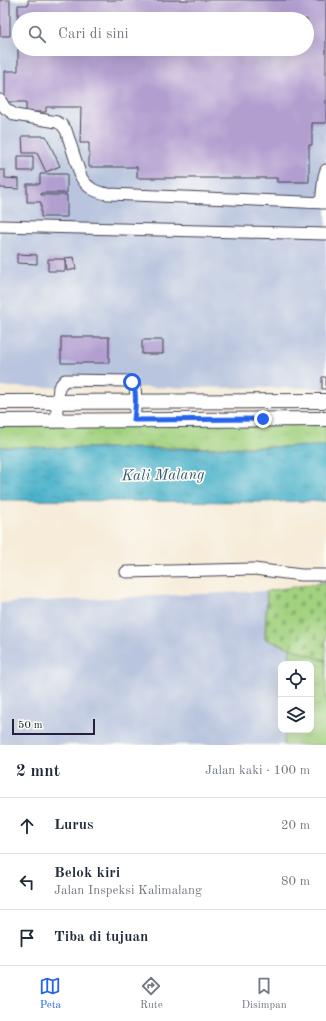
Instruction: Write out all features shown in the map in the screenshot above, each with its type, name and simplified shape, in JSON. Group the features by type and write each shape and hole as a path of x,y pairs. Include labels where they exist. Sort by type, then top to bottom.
{"main road":[{"path":"0,402 326,401"},
{"path":"0,421 326,419"}],"street":[{"path":"0,100 5,108 15,115 57,122 62,125 66,130 84,182 100,193 323,203 324,176 326,170"},
{"path":"0,226 326,234"},
{"path":"56,421 59,387 65,380 132,382 135,385 136,401 134,420"},
{"path":"126,572 254,569 301,575 326,575"}],"shaded area":[{"path":"0,0 326,0 326,388 0,387"},
{"path":"267,591 265,639 290,648 289,661 278,661 278,733 285,733 284,745 0,745 0,603"}],"green space":[{"path":"326,419 326,446 146,448 0,447 0,421"},
{"path":"326,582 326,661 265,639 267,591"},
{"path":"290,648 326,661 326,745 284,745 285,733 314,733 314,661 289,661"}],"water":[{"path":"326,446 326,501 256,502 0,500 0,447 170,449"}],"building":[{"path":"0,0 10,0 10,36 0,36"},
{"path":"28,0 326,0 326,123 312,123 312,145 309,145 309,182 277,182 277,178 137,178 137,167 89,167 89,143 80,143 81,107 46,107 46,112 26,112 26,102 5,102 5,71 18,71 18,56 314,56 314,12 18,12 18,5 28,5"},
{"path":"22,136 46,136 60,166 46,172 37,153 23,153"},
{"path":"18,156 33,156 33,171 18,171"},
{"path":"0,170 5,170 5,178 19,179 19,189 0,188"},
{"path":"40,174 67,174 67,193 41,193 41,195 67,195 67,217 41,217 41,202 27,202 27,184 40,184"},
{"path":"17,254 37,255 37,264 17,263"},
{"path":"74,257 76,269 67,271 65,258"},
{"path":"48,259 65,259 65,271 48,271"},
{"path":"61,337 109,337 109,363 61,363"},
{"path":"142,340 163,340 163,354 142,354"},
{"path":"322,377 326,377 326,389 322,389"}],"waterway":[{"name":"Kali Malang","path":"82,477 326,474"}],"route":[{"path":"132,382 135,385 136,401 134,420 263,419"}]}
